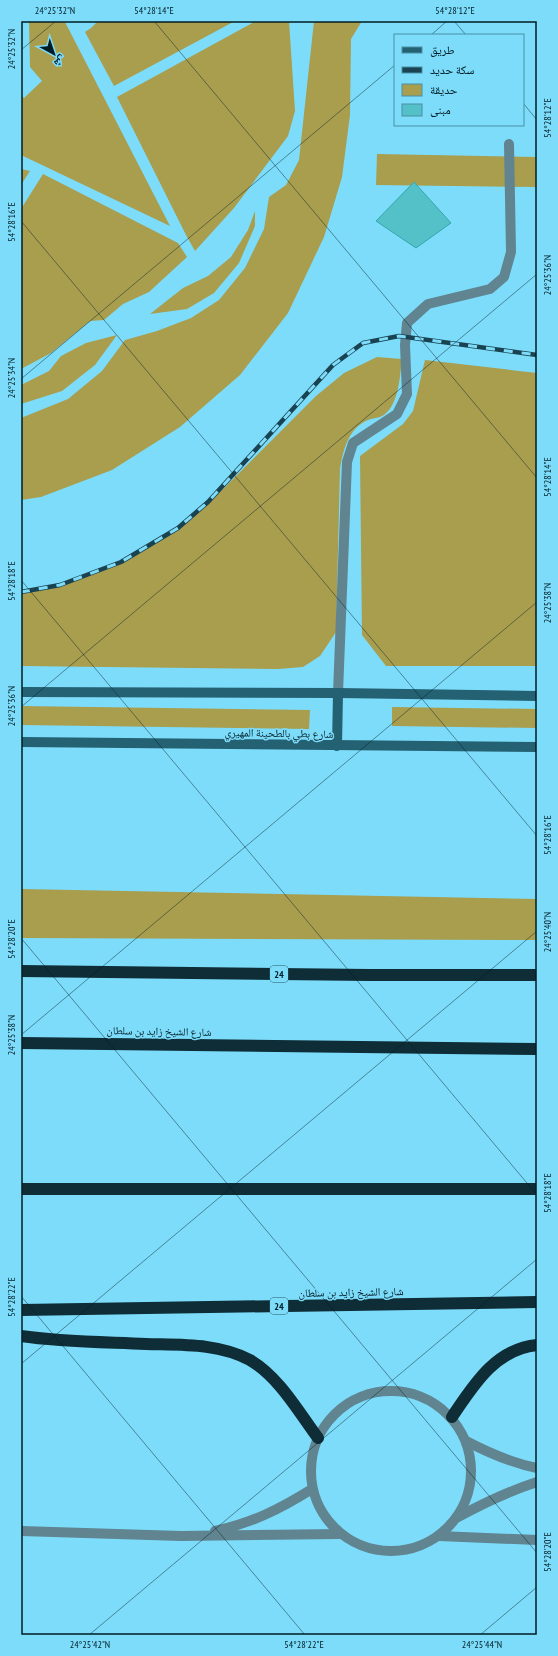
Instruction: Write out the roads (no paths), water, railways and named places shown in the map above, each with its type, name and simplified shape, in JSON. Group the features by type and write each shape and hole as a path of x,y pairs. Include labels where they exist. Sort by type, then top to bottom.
{"highway":[{"name":"24","path":"21,972 537,975"},
{"name":"شارع الشيخ زايد بن سلطان","path":"21,1043 537,1049"},
{"path":"21,1188 537,1189"},
{"name":"شارع الشيخ زايد بن سلطان","path":"21,1310 537,1302"},
{"path":"21,1336 50,1340 194,1346 223,1349 250,1361 274,1379 318,1438"},
{"path":"452,1417 478,1380 491,1366 508,1354 528,1346 537,1346"}],"street":[{"path":"337,746 347,462 353,443 397,414 407,394 405,345 407,323 428,304 490,289 504,277 511,252 510,144"},
{"path":"21,692 338,693 537,696"},
{"name":"شارع بطي بالطحينة المهيري","path":"21,742 537,747"},
{"path":"458,1517 469,1493 472,1466 466,1441 452,1417 431,1401 406,1392 380,1392 354,1400 333,1416 318,1438 310,1463 312,1489 322,1514 340,1534 363,1548 389,1552 415,1548 439,1536 458,1517 493,1499 537,1482"},
{"path":"466,1441 491,1454 518,1464 537,1468"},
{"path":"181,1536 216,1531 249,1522 282,1508 312,1489"},
{"path":"21,1531 181,1536 340,1534"},
{"path":"439,1536 537,1540"}],"railway":[{"path":"21,592 60,585 121,562 178,528 208,502 333,365 363,343 399,336 537,355"}]}
